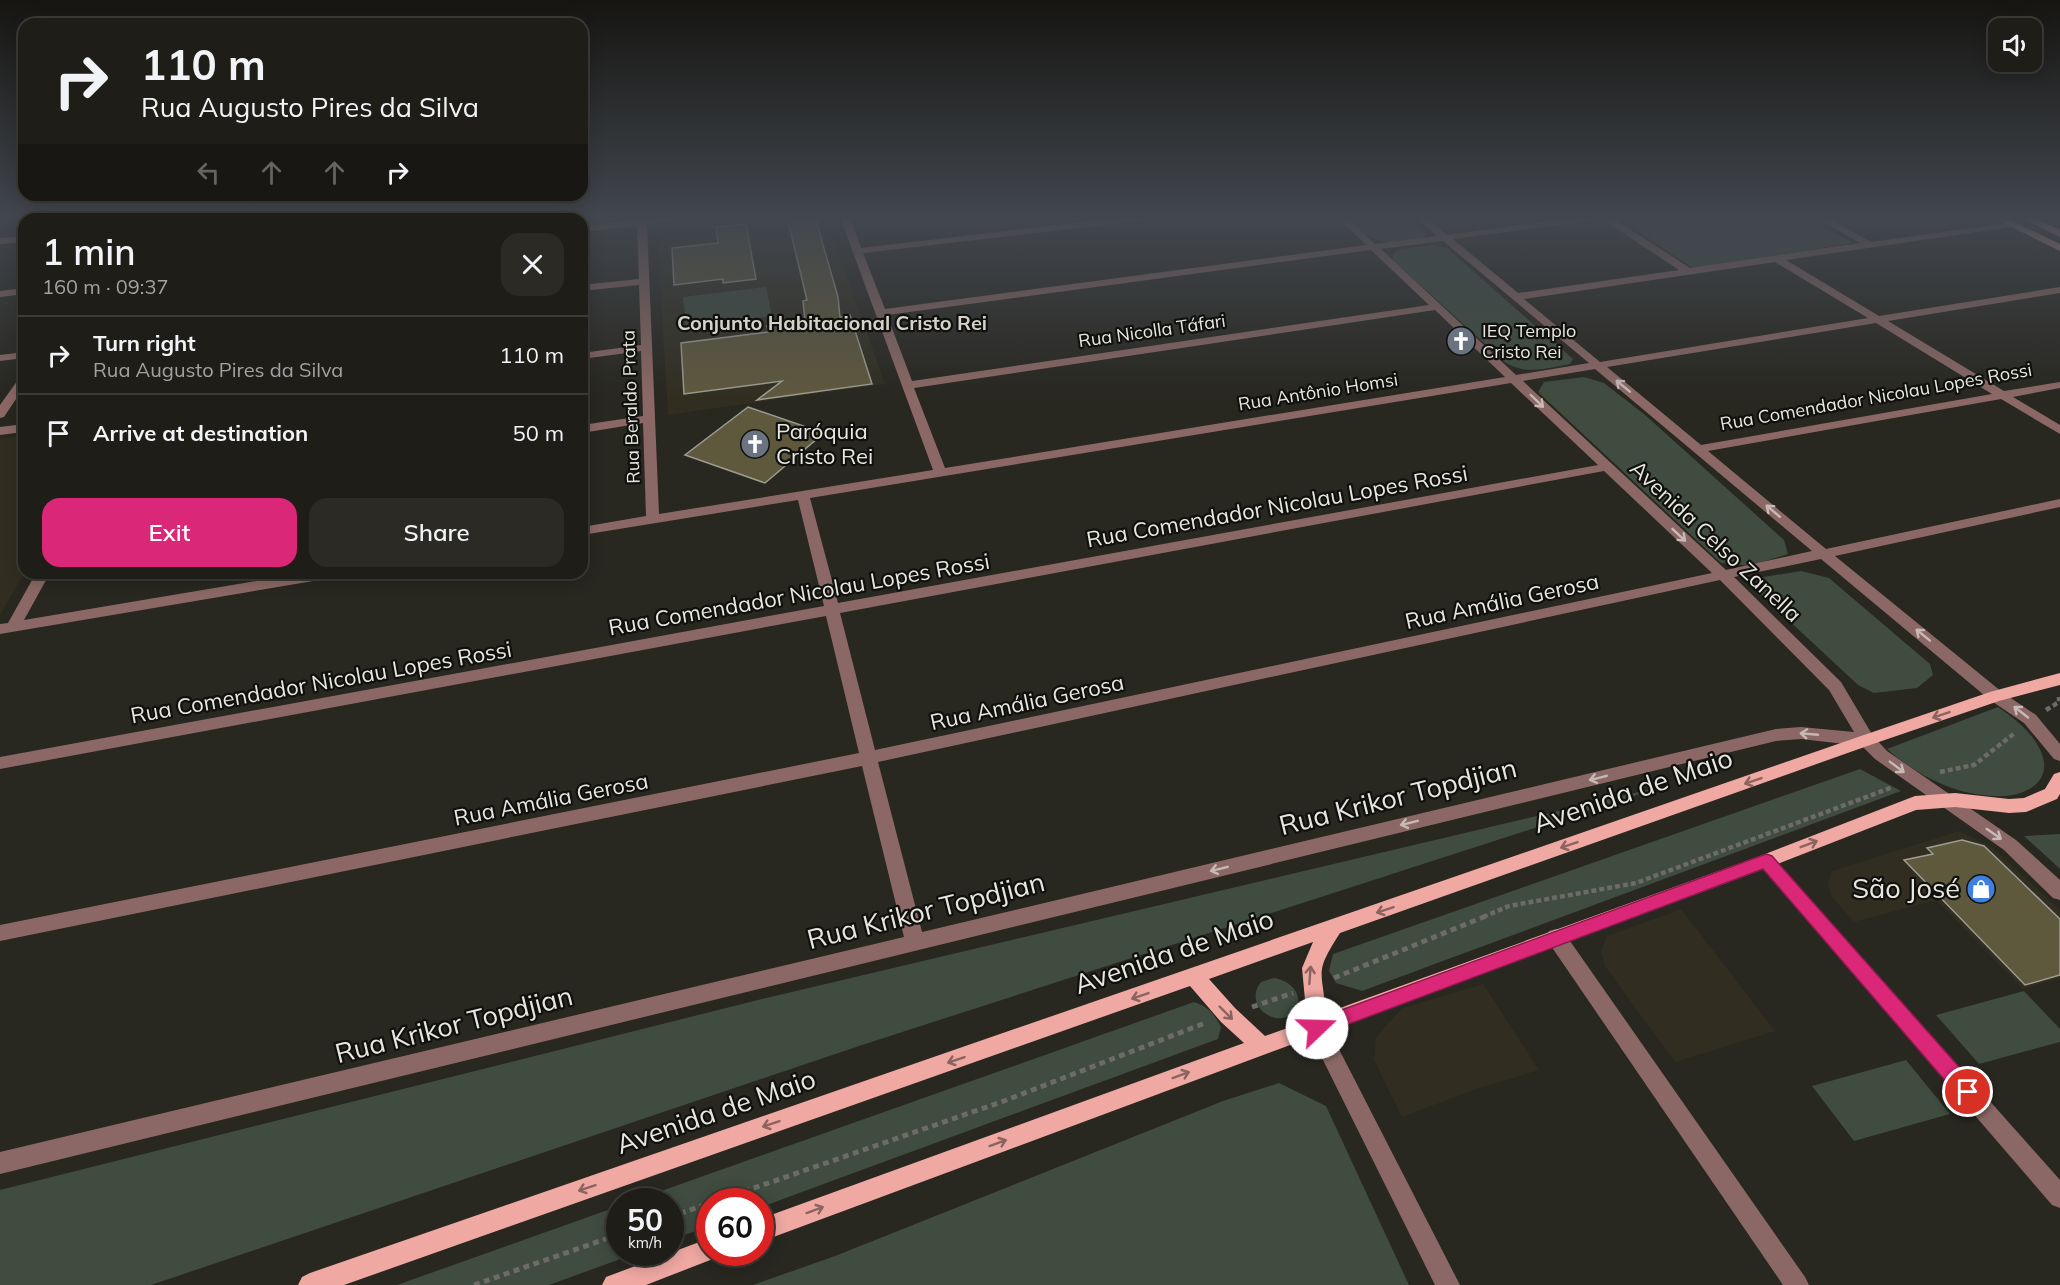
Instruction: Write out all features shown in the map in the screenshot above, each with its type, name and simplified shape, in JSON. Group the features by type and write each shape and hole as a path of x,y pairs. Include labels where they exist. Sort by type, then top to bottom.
{"main road":[{"name":"Avenida de Maio","path":"310,1285 1867,740 1996,696 2060,679"},
{"path":"774,1226 1261,1045 1317,1028 1556,937 1766,861 1915,802 1946,801 2009,806 2026,805 2051,794 2060,779"},
{"path":"1317,1028 1317,1014 1310,987 1309,972 1315,953 1333,928"},
{"path":"1195,977 1228,1016 1261,1045"},
{"path":"614,1285 696,1255"}],"street":[{"name":"Rua Beraldo Prata","path":"644,277 653,519"},
{"path":"868,277 940,472"},
{"path":"881,313 1154,277"},
{"name":"Avenida Celso Zanella","path":"1405,277 1605,467 1724,576 1835,686 1867,740 1915,780 2010,845 2060,892"},
{"path":"1491,277 1996,696 2030,720 2060,755"},
{"path":"1515,297 1654,277"},
{"path":"1808,277 2060,430"},
{"path":"588,287 644,281"},
{"name":"Rua Antônio Homsi","path":"588,530 2060,290"},
{"path":"0,294 18,292"},
{"name":"Rua Nicolla Táfari","path":"908,385 1437,307"},
{"path":"588,355 647,347"},
{"path":"0,358 18,356"},
{"name":"Rua Comendador Nicolau Lopes Rossi","path":"1700,448 2060,385"},
{"path":"0,414 18,388"},
{"path":"588,428 650,418"},
{"path":"0,431 18,429"},
{"name":"Rua Comendador Nicolau Lopes Rossi","path":"0,763 1605,467"},
{"path":"802,494 915,943"},
{"name":"Rua Amália Gerosa","path":"0,933 868,758 2060,503"},
{"path":"6,628 39,579"},
{"path":"6,628 296,579"},
{"name":"Rua Krikor Topdjian","path":"0,1163 1776,735 1801,733 1867,740"},
{"path":"1766,861 2060,1197"},
{"path":"1556,937 1797,1285"},
{"path":"1317,1028 1448,1285"}],"path":[{"path":"754,1188 1004,1101 1310,987 1390,957 1509,906 1636,883 1740,842 1915,780 1974,765 2030,720 2059,702 2060,694"},
{"path":"474,1285 606,1239"}],"shaded area":[{"path":"660,277 847,277 885,384 668,415"},
{"path":"18,436 18,579 21,579 0,615 0,439"},
{"name":"São José","path":"1959,831 1992,847 2060,910 2060,978 2023,989 1936,900 1854,922 1831,896 1828,883 1832,871"},
{"path":"1681,909 1775,1031 1675,1062 1605,966 1601,951 1607,936"},
{"path":"1483,984 1539,1070 1476,1089 1402,1117 1374,1060 1376,1037 1402,1008"}],"green space":[{"path":"1412,277 1480,277 1573,359 1570,364 1530,370 1506,363"},
{"path":"766,287 772,316 686,327 683,297"},
{"path":"1584,377 1604,383 1644,414 1784,540 1788,554 1750,566 1721,563 1538,392 1544,382"},
{"path":"1801,571 1829,578 1930,664 1933,675 1917,688 1874,693 1858,685 1756,590 1757,578"},
{"path":"1998,707 2027,731 2042,754 2043,775 2038,783 2020,793 2008,796 1980,795 1951,788 1924,775 1887,749"},
{"path":"1860,769 1901,791 1362,991 1336,983 1329,971 1333,954"},
{"path":"1668,785 862,1045 151,1285 0,1285 0,1190 758,1000"},
{"path":"2060,834 2060,869 2024,836"},
{"path":"1274,978 1289,984 1298,997 1298,1008 1291,1015 1282,1018 1266,1014 1259,1008 1256,1000 1256,991 1261,982"},
{"path":"2024,991 2060,1029 2060,1042 1979,1064 1936,1015"},
{"path":"1194,1002 1207,1009 1221,1027 1218,1039 774,1202 774,1188 696,1188 696,1231 684,1235 684,1188 670,1188"},
{"path":"1906,1060 1950,1114 1854,1141 1812,1086"},
{"path":"1279,1083 1326,1106 1409,1285 753,1285 835,1256 1223,1101"},
{"path":"606,1211 606,1264 549,1285 397,1285"}],"building":[{"path":"674,277 756,277 756,279 723,283 723,279 674,285"},
{"path":"801,277 832,277 838,297 840,317 850,315 872,384 757,400 782,381 684,394 681,343 768,332 767,326 805,321 803,301 807,300"},
{"name":"Paróquia Cristo Rei","path":"748,407 824,433 765,483 685,455"},
{"name":"São José","path":"1962,840 1984,846 2060,919 2060,975 2025,985 1904,860 1933,854 1927,848"}],"place":[{"name":"IEQ Templo Cristo Rei","path":"1461,341"},
{"name":"Paróquia Cristo Rei","path":"755,444"},
{"name":"São José","path":"1981,889"}],"district":[{"name":"Conjunto Habitacional Cristo Rei","path":"832,323"}],"route":[{"path":"1317,1028 1556,937 1766,861 1968,1092"}]}
